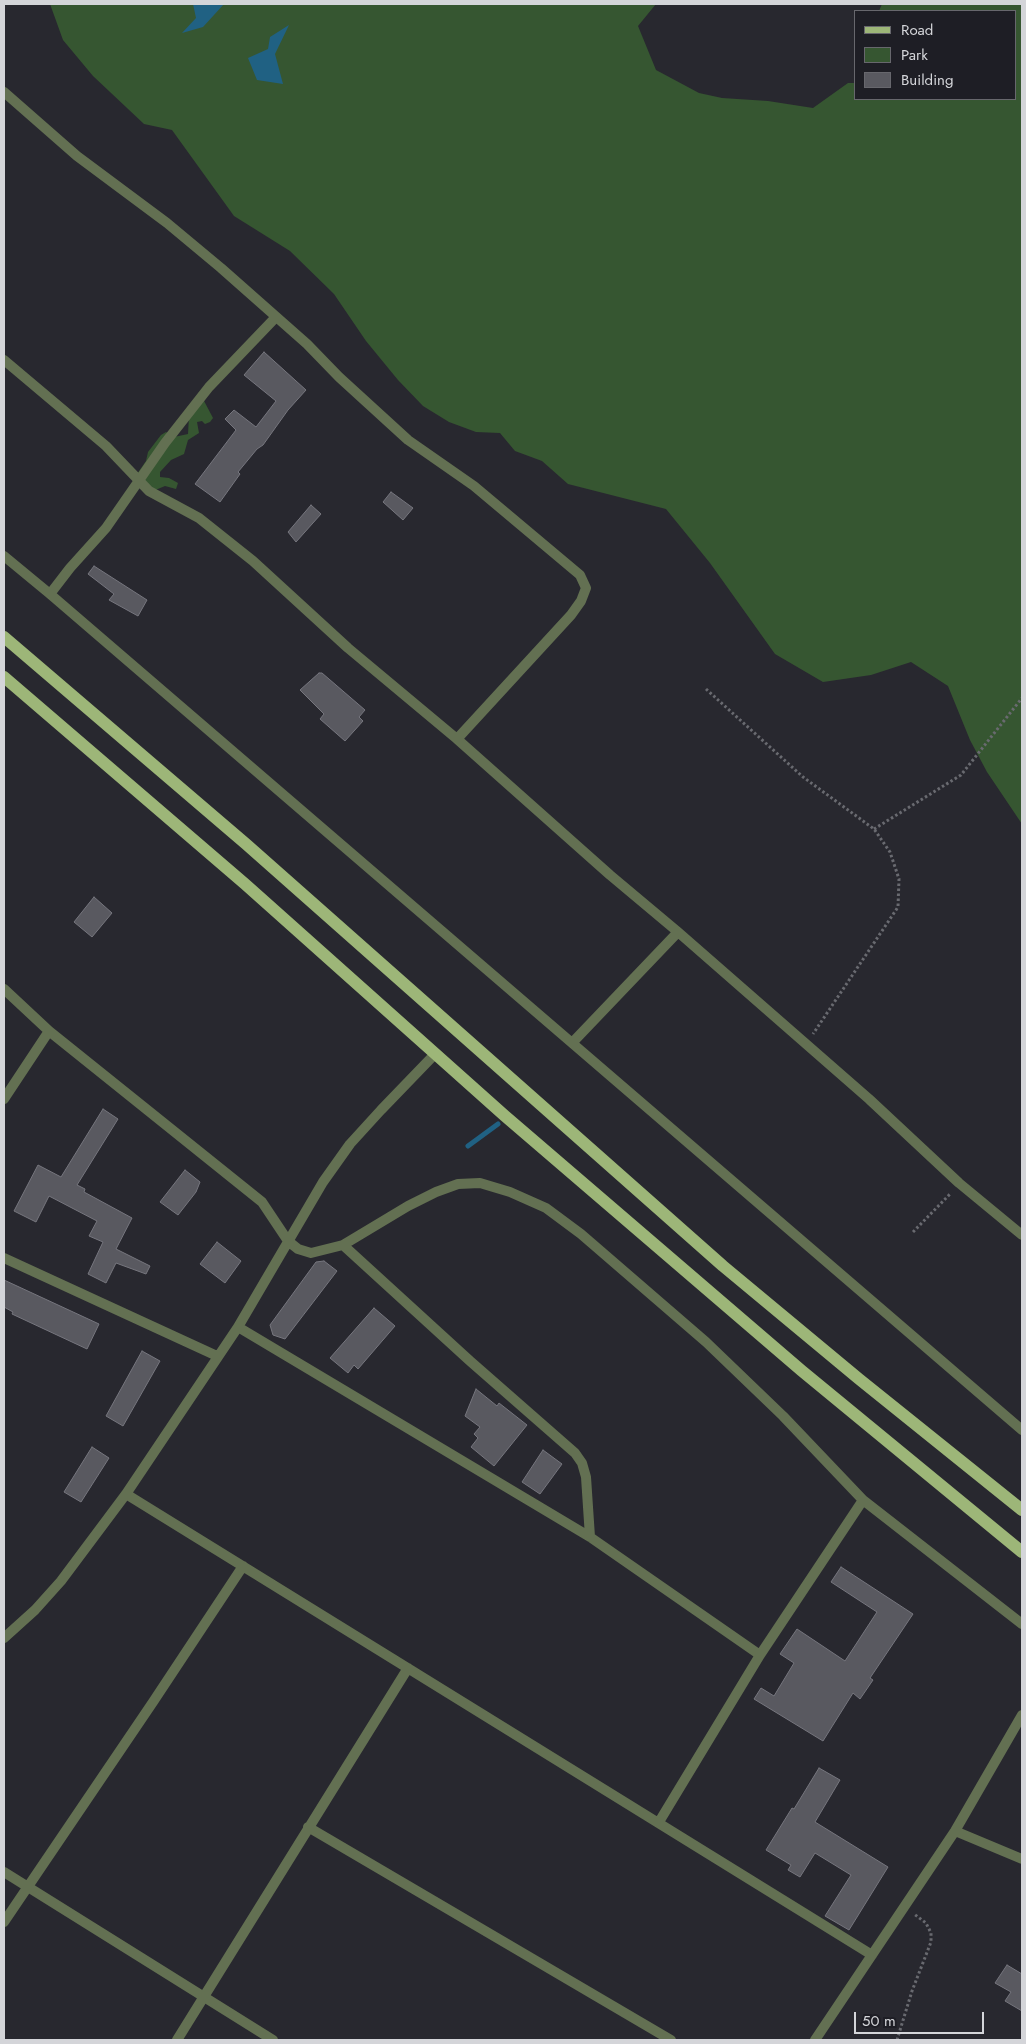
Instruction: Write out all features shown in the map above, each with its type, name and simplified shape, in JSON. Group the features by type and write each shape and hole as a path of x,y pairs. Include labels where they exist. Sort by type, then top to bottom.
{"main road":[{"path":"4,637 246,844 723,1266 859,1379 1022,1510"},
{"path":"4,678 245,884 435,1054 802,1371 1022,1552"}],"street":[{"path":"4,92 77,156 196,246 276,317 408,440 474,486 580,575 586,588 581,601 571,615 457,739"},
{"path":"50,594 70,568 106,528 165,443 209,387 276,317"},
{"path":"4,360 106,446 149,491 199,518 235,546 348,648 457,739 610,875 869,1099 959,1183 1022,1236"},
{"path":"4,556 1022,1430"},
{"path":"572,1043 678,932"},
{"path":"4,989 49,1031 262,1202 288,1241 298,1249 311,1253 343,1245 408,1206 436,1192 458,1184 480,1183 510,1192 546,1208 581,1234 706,1342 782,1416 863,1500 1022,1624"},
{"path":"4,1099 49,1031"},
{"path":"4,1638 35,1610 61,1581 126,1494 238,1327 323,1182 350,1144 380,1110 435,1054"},
{"path":"343,1245 462,1354 575,1453 582,1463 586,1477 590,1537"},
{"path":"4,1258 217,1356"},
{"path":"238,1327 590,1537 760,1655"},
{"path":"126,1494 872,1955"},
{"path":"659,1822 760,1655 863,1500"},
{"path":"4,1922 243,1566"},
{"path":"177,2040 408,1668"},
{"path":"815,2040 955,1831 1022,1715"},
{"path":"308,1827 671,2040"},
{"path":"955,1831 1022,1859"},
{"path":"4,1872 273,2040"}],"path":[{"path":"706,689 803,776 874,829 890,852 899,879 898,907 817,1030 805,1044"},
{"path":"874,829 961,775 1022,698"},
{"path":"913,1232 959,1183"},
{"path":"897,2040 912,1990 931,1942 931,1933 926,1923 905,1907"}],"green space":[{"path":"50,4 656,4 638,26 656,70 699,93 722,98 768,101 813,108 848,83 854,83 854,100 1016,100 1016,10 879,10 882,4 1022,4 1022,824 987,772 970,740 948,686 911,662 871,675 823,682 775,654 710,563 666,509 568,484 542,461 515,451 500,433 476,432 449,422 423,406 398,380 366,341 334,294 290,251 234,216 172,130 144,124 93,76 63,40"},
{"path":"203,399 213,418 205,424 202,421 197,422 199,433 188,440 184,454 171,460 160,472 160,477 169,478 178,483 176,489 165,486 153,491 137,474 146,461 148,452 161,435 166,432 174,437 188,434 189,416"}],"water":[{"path":"193,4 224,4 203,27 182,33 196,18"},
{"path":"289,25 275,54 283,84 257,80 248,58 268,49 270,37"}],"building":[{"path":"264,352 306,390 288,410 263,445 257,449 238,472 240,474 220,502 195,484 236,430 225,419 234,410 256,427 276,401 244,375"},
{"path":"391,492 413,508 403,520 383,502"},
{"path":"311,505 321,514 296,542 288,532"},
{"path":"94,566 147,600 138,616 109,600 114,594 88,574"},
{"path":"319,673 322,673 365,710 359,717 363,721 345,741 320,719 324,714 300,690"},
{"path":"94,897 112,913 92,937 74,922"},
{"path":"103,1109 118,1119 77,1185 85,1189 84,1192 132,1218 116,1249 150,1266 146,1274 116,1263 106,1283 88,1274 103,1242 89,1236 97,1221 49,1196 36,1222 14,1211 38,1165 61,1177"},
{"path":"185,1170 200,1182 196,1192 178,1215 160,1202"},
{"path":"217,1242 241,1261 225,1283 200,1264"},
{"path":"324,1261 337,1271 285,1339 273,1335 270,1325 316,1262"},
{"path":"4,1280 99,1324 87,1349 12,1314 13,1312 4,1307"},
{"path":"374,1308 395,1326 358,1369 354,1365 348,1373 330,1358"},
{"path":"142,1351 160,1361 123,1426 106,1416"},
{"path":"476,1389 497,1406 499,1403 527,1425 494,1466 471,1447 478,1438 474,1434 480,1427 465,1416"},
{"path":"92,1447 109,1458 81,1502 64,1492"},
{"path":"543,1450 562,1464 540,1494 522,1482"},
{"path":"841,1567 913,1614 870,1678 873,1680 860,1699 853,1693 823,1741 754,1699 761,1688 774,1696 794,1663 780,1654 797,1629 845,1661 877,1612 831,1582"},
{"path":"819,1768 840,1780 815,1822 888,1867 849,1930 825,1916 851,1875 815,1853 800,1877 788,1870 791,1865 766,1850"},
{"path":"1007,1965 1022,1974 1022,2011 1005,2001 1011,1992 995,1983"}],"waterway":[{"path":"468,1146 498,1124"}]}
